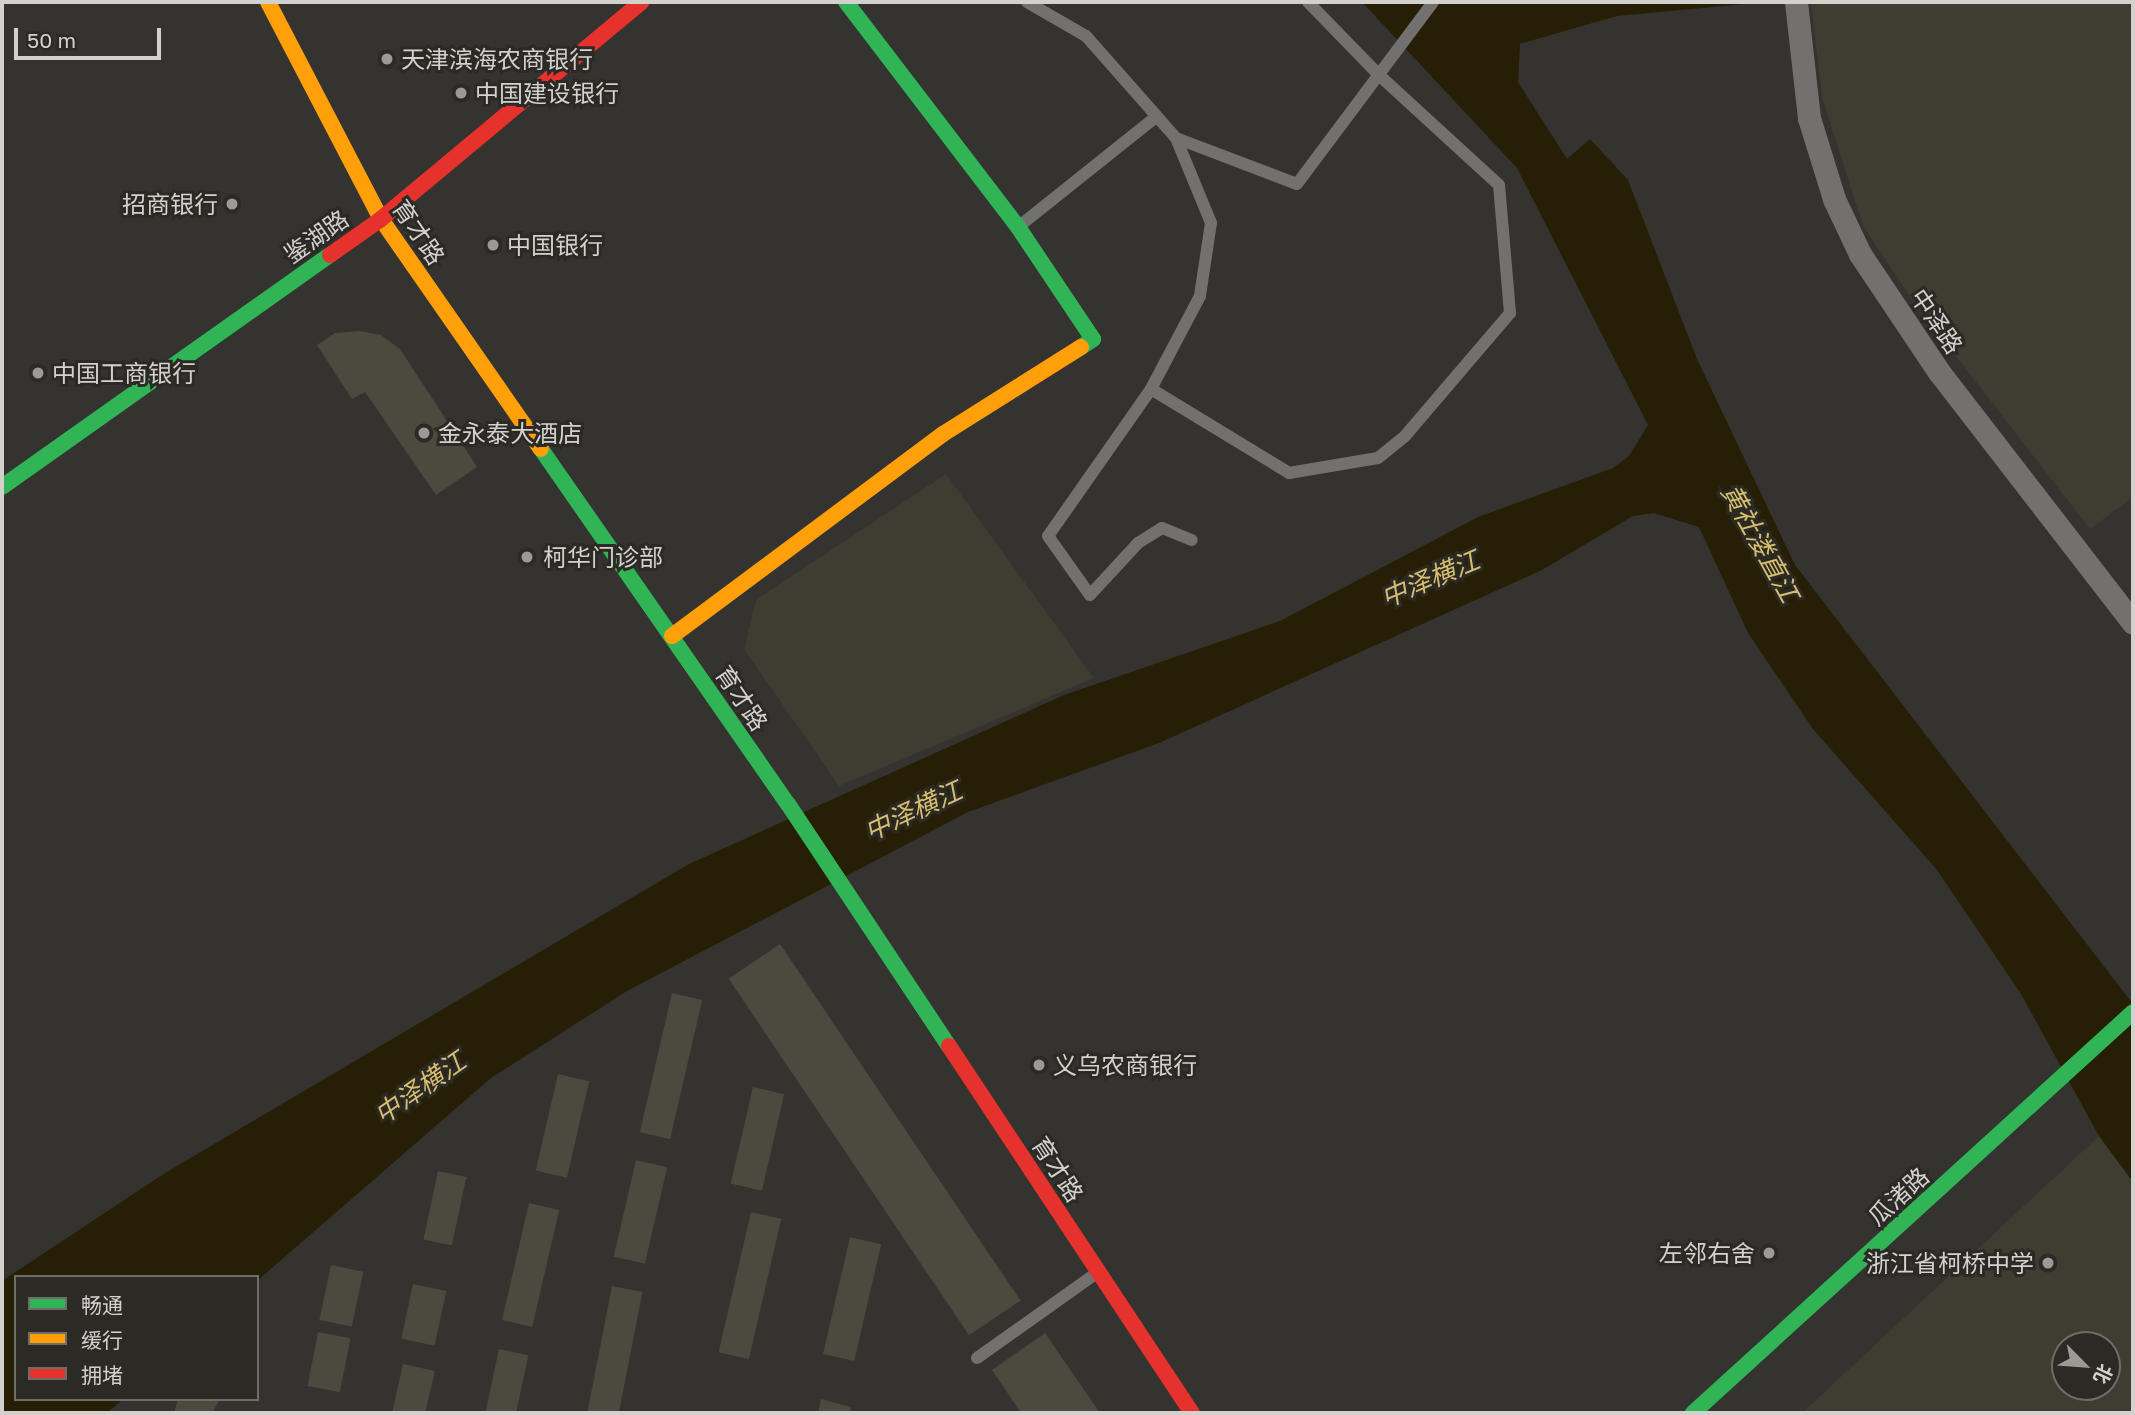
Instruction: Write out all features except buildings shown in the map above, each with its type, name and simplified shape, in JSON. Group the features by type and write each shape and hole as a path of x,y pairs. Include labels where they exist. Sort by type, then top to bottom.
{"street":[{"name":"育才路","path":"268,2 380,219 788,804 1192,1413"},
{"name":"鉴湖路","path":"2,487 380,219 641,2"},
{"path":"672,636 943,434 1093,339 1018,227 846,2"},
{"name":"中泽路","path":"1796,3 1809,118 1834,198 1860,254 1939,372 2133,623"},
{"name":"瓜渚路","path":"1693,1413 2133,1012"}],"lane":[{"path":"1027,2 1086,36 1176,138 1211,223 1200,296 1152,389 1048,536 1090,595 1138,543 1162,528 1192,540"},
{"path":"1152,389 1289,473 1378,458 1405,436 1510,313 1499,185 1378,74 1308,2"},
{"path":"1176,138 1297,184 1433,2"},
{"path":"1018,227 1156,117"},
{"path":"977,1358 1098,1272"}],"shaded area":[{"path":"1811,2 2133,2 2133,497 2090,529 1911,298 1863,226 1822,97"},
{"path":"946,474 1094,678 839,786 744,649 756,600"},
{"name":"浙江省柯桥中学","path":"2099,1136 2133,1182 2133,1413 1802,1413"}],"water":[{"path":"1362,2 1766,2 1617,16 1520,44 1518,82 1567,159 1590,139 1628,180 1697,359 1795,565 2133,1004 2133,1182 2099,1136 2021,994 1937,870 1813,729 1748,633 1699,527 1654,513 1633,516 1542,570 1159,743 968,812 627,991 491,1078 259,1279 259,1275 14,1275 14,1401 121,1401 107,1413 2,1413 2,1281 165,1173 689,864 1064,695 1280,621 1478,517 1613,468 1629,456 1648,425 1517,168"}],"traffic: fast":[{"path":"846,2 1018,227 1093,339 1081,347"},
{"path":"2,487 330,255"},
{"path":"541,449 788,804 949,1046"},
{"path":"1693,1413 2133,1012"}],"traffic: slow":[{"path":"268,2 381,219 541,449"},
{"path":"672,636 943,434 1081,347"}],"traffic: jam":[{"path":"330,255 381,219 641,2"},
{"path":"949,1046 1192,1413"}],"place":[{"name":"天津滨海农商银行","path":"387,59"},
{"name":"中国建设银行","path":"461,93"},
{"name":"招商银行","path":"232,204"},
{"name":"中国银行","path":"493,245"},
{"name":"中国工商银行","path":"38,373"},
{"name":"金永泰大酒店","path":"424,433"},
{"name":"柯华门诊部","path":"527,557"},
{"name":"义乌农商银行","path":"1039,1065"},
{"name":"左邻右舍","path":"1769,1253"},
{"name":"浙江省柯桥中学","path":"2048,1263"}],"water label":[{"name":"黄社溇直江","path":"1760,543"},
{"name":"中泽横江","path":"1430,579"},
{"name":"中泽横江","path":"913,811"},
{"name":"中泽横江","path":"420,1088"}]}
